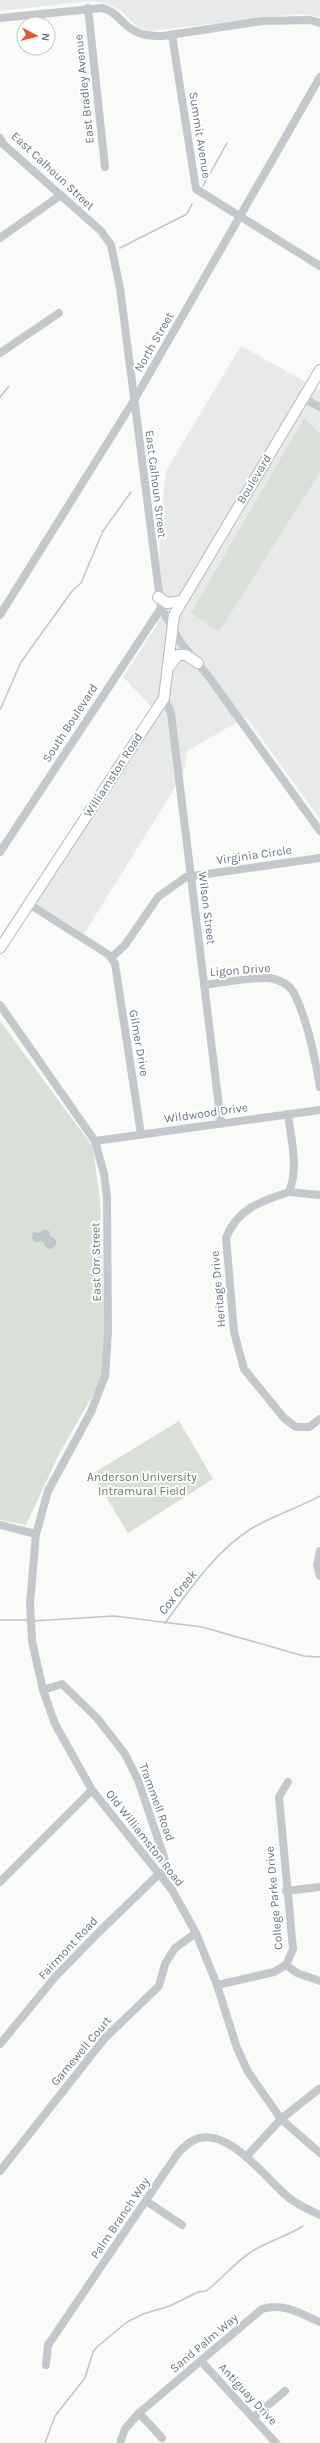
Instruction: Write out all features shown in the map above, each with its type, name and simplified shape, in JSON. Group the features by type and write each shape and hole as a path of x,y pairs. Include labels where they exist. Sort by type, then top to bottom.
{"main road":[{"name":"Boulevard","path":"189,588 320,370"},
{"name":"Williamston Road","path":"0,948 164,698 174,615 189,588"},
{"path":"158,597 167,603 181,602"},
{"path":"168,669 178,655 186,654 198,663"}],"street":[{"path":"0,18 88,8 109,9 133,30 148,36 172,35 262,21 310,20 320,23"},
{"name":"East Bradley Avenue","path":"88,8 105,168"},
{"name":"Summit Avenue","path":"172,35 196,189 320,266"},
{"name":"North Street","path":"0,615 133,402 320,77"},
{"name":"East Calhoun Street","path":"0,138 3,144 100,231 111,245 118,276 158,597 161,608 172,628 320,831"},
{"path":"0,238 60,195"},
{"path":"0,353 59,313"},
{"path":"304,398 320,407"},
{"name":"South Boulevard","path":"0,852 161,608"},
{"name":"Wilson Street","path":"164,698 171,713 221,1124"},
{"name":"Virginia Circle","path":"110,958 125,945 158,897 186,877 320,858"},
{"path":"29,904 110,958"},
{"name":"Gilmer Drive","path":"110,958 114,964 141,1134"},
{"name":"Ligon Drive","path":"204,985 273,978 284,983 293,992 304,1023 316,1062 320,1087"},
{"name":"East Orr Street","path":"0,1005 95,1141 104,1174 107,1197 108,1304 106,1369 100,1392 91,1412 61,1464 48,1491 36,1534"},
{"name":"Wildwood Drive","path":"95,1141 320,1110"},
{"path":"288,1114 294,1159 292,1184 289,1192 320,1195"},
{"name":"Heritage Drive","path":"289,1192 251,1207 231,1225 226,1238 234,1332 244,1369 284,1418 296,1427 309,1427 320,1419"},
{"path":"0,1526 36,1534"},
{"name":"Old Williamston Road","path":"36,1534 30,1581 32,1641 43,1690 55,1724 92,1790 161,1875 196,1933 217,1985 237,2048 248,2072 281,2119 320,2153"},
{"path":"320,1551 317,1565 320,1576"},
{"name":"Trammell Road","path":"43,1690 62,1684 118,1741 138,1780 164,1857 165,1866 161,1875"},
{"name":"College Parke Drive","path":"217,1985 274,1972 286,1965 293,1949 286,1891 279,1797 288,1782"},
{"path":"0,1882 92,1790"},
{"name":"Fairmont Road","path":"0,2044 62,1971 161,1875"},
{"path":"286,1891 320,1888"},
{"name":"Gamewell Court","path":"0,2171 105,2038 159,1986 165,1964 175,1948 196,1933"},
{"path":"286,1965 296,1973 320,1981"},
{"path":"246,2157 281,2119 320,2089"},
{"name":"Palm Branch Way","path":"46,2365 48,2345 178,2153 192,2141 209,2137 222,2139 246,2157 289,2198 320,2215"},
{"path":"146,2201 182,2225"},
{"name":"Sand Palm Way","path":"121,2440 125,2429 139,2413 262,2309 273,2305 288,2308 320,2322"},
{"name":"Antiguay Drive","path":"201,2361 254,2417 276,2443"},
{"path":"254,2417 285,2391"},
{"path":"139,2413 162,2438"}],"shaded area":[{"path":"0,0 320,0 320,17 297,14 149,31 138,28 120,10 105,3 92,1 0,11"},
{"path":"241,346 320,390 320,819 246,717 187,751 184,773 84,934 35,903 159,715 123,677 157,625 160,529 166,471"},
{"path":"44,1229 49,1231 50,1236 56,1240 56,1245 51,1249 47,1248 42,1241 36,1242 32,1239 33,1232 40,1233"}],"green space":[{"path":"304,418 320,434 320,472 219,632 191,613"},
{"path":"0,1021 93,1147 100,1202 105,1332 101,1381 59,1454 26,1525 0,1520"},
{"name":"Anderson University Intramural Field","path":"179,1421 213,1479 128,1533 92,1474"}],"waterway":[{"path":"203,186 227,143"},
{"path":"120,248 187,214 192,204"},
{"path":"0,397 9,386"},
{"path":"0,710 21,662 72,591 81,583 103,531 131,492"},
{"name":"Cox Creek","path":"165,1623 213,1561 236,1539 257,1525 320,1496"},
{"path":"33,1621 114,1616 202,1627 304,1656 320,1657"},
{"name":"Cox Creek","path":"0,1620 27,1620"},
{"path":"45,2443 55,2416 85,2378 93,2352 97,2347 127,2322 143,2314 170,2306 198,2292 206,2291 251,2252 303,2226"}]}
